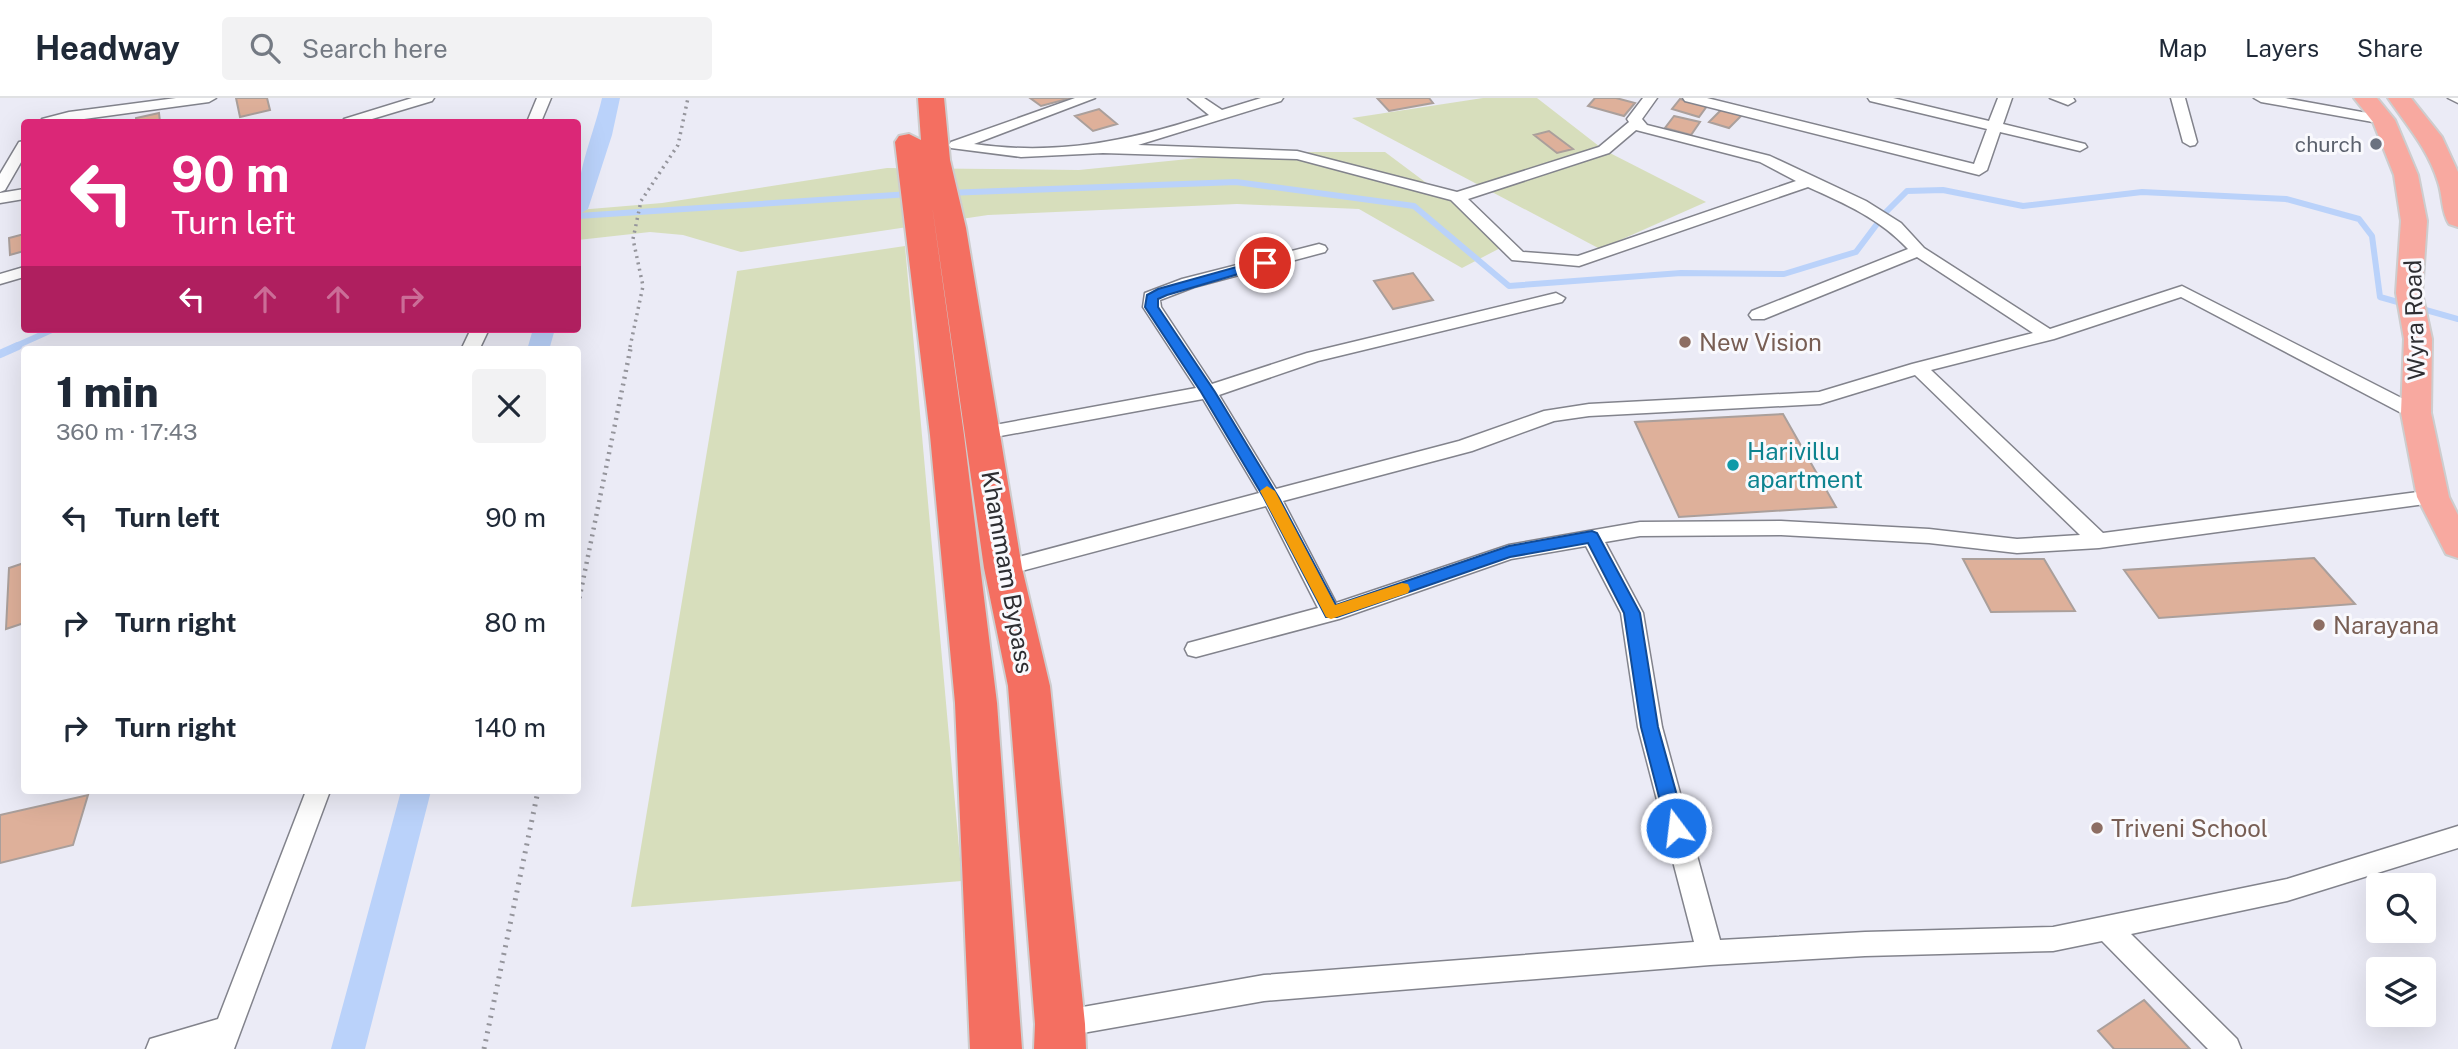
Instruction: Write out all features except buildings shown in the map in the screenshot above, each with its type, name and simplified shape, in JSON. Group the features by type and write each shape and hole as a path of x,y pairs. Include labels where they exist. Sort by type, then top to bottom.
{"highway":[{"name":"Khammam Bypass","path":"926,98 934,156 937,229 976,703 996,1049"},
{"name":"Khammam Bypass","path":"937,229 984,433 1003,568 1029,686 1060,1036"}],"main road":[{"name":"Wyra Road","path":"2365,98 2385,120 2406,175 2414,221 2409,293 2418,339 2416,412 2433,497 2458,547"},
{"path":"2399,98 2430,137 2451,183 2458,219"}],"street":[{"path":"58,119 209,98"},
{"path":"359,119 427,98"},
{"path":"535,119 544,98"},
{"path":"934,156 1088,98"},
{"path":"1195,98 1219,115"},
{"path":"1101,148 1131,143 1276,98"},
{"path":"1635,124 1634,119 1650,98"},
{"path":"1690,98 1979,170 2005,98"},
{"path":"1875,98 2080,146"},
{"path":"2178,98 2190,142"},
{"path":"2261,98 2385,120"},
{"path":"1635,124 1765,159 1860,204 1895,226 1918,251 2048,335"},
{"path":"1457,197 1604,150 1635,124"},
{"path":"934,156 991,151 1101,148 1297,155 1457,197 1518,257 1579,261 1809,182"},
{"path":"0,187 21,150"},
{"path":"0,198 21,194"},
{"path":"1319,249 1188,283 1151,297 1152,307 1208,392 1272,498 1331,613"},
{"path":"1759,315 1918,251"},
{"path":"0,279 21,273"},
{"path":"1003,568 1465,446 1551,415 1589,410 1820,398 1918,368 2048,335 2182,291 2416,412"},
{"path":"984,433 1208,392 1313,356 1556,298"},
{"path":"1918,368 2099,541"},
{"path":"1196,649 1331,613 1509,552 1640,529 1781,528 1928,536 2017,546 2099,541 2433,497"},
{"path":"1592,537 1632,613 1650,727 1710,953"},
{"path":"160,1049 224,1039 317,794"},
{"path":"1060,1036 1264,988 1710,953 2053,939 2287,890 2458,837"},
{"path":"2106,927 2227,1049"}],"path":[{"path":"581,590 643,286 633,239 641,201 678,145 688,98"},
{"path":"484,1049 537,794"}],"green space":[{"path":"1483,98 1537,98 1604,150 1706,202 1600,249 1352,118"},
{"path":"1258,152 1385,152 1508,244 1462,268 1359,209 1237,204 988,215 741,252 683,235 650,232 581,240 581,210 662,203 887,168 1079,170"},
{"path":"905,246 962,881 631,907 737,271"}],"waterway":[{"path":"581,200 603,135 611,98"},
{"path":"947,193 1236,182 1414,206 1509,286 1681,273 1784,274 1856,252 1886,212 1907,191 1943,190 2023,206 2142,192 2286,199 2359,219 2372,236 2380,297 2458,319"},
{"path":"581,216 910,194"},
{"path":"14,347 45,333"},
{"path":"539,346 543,333"},
{"path":"0,354 18,346"},
{"path":"348,1049 415,794"}],"slow traffic":[{"path":"1267,491 1331,613 1402,589"}],"place":[{"name":"church","path":"2376,144"},
{"name":"New Vision","path":"1685,342"},
{"name":"Harivillu apartment","path":"1733,465"},
{"name":"Narayana","path":"2319,625"},
{"name":"Triveni School","path":"2097,828"}],"route":[{"path":"1265,263 1162,292 1151,297 1152,307 1208,392 1272,498 1331,613 1509,552 1592,537 1632,613 1650,727 1676,828"}]}
